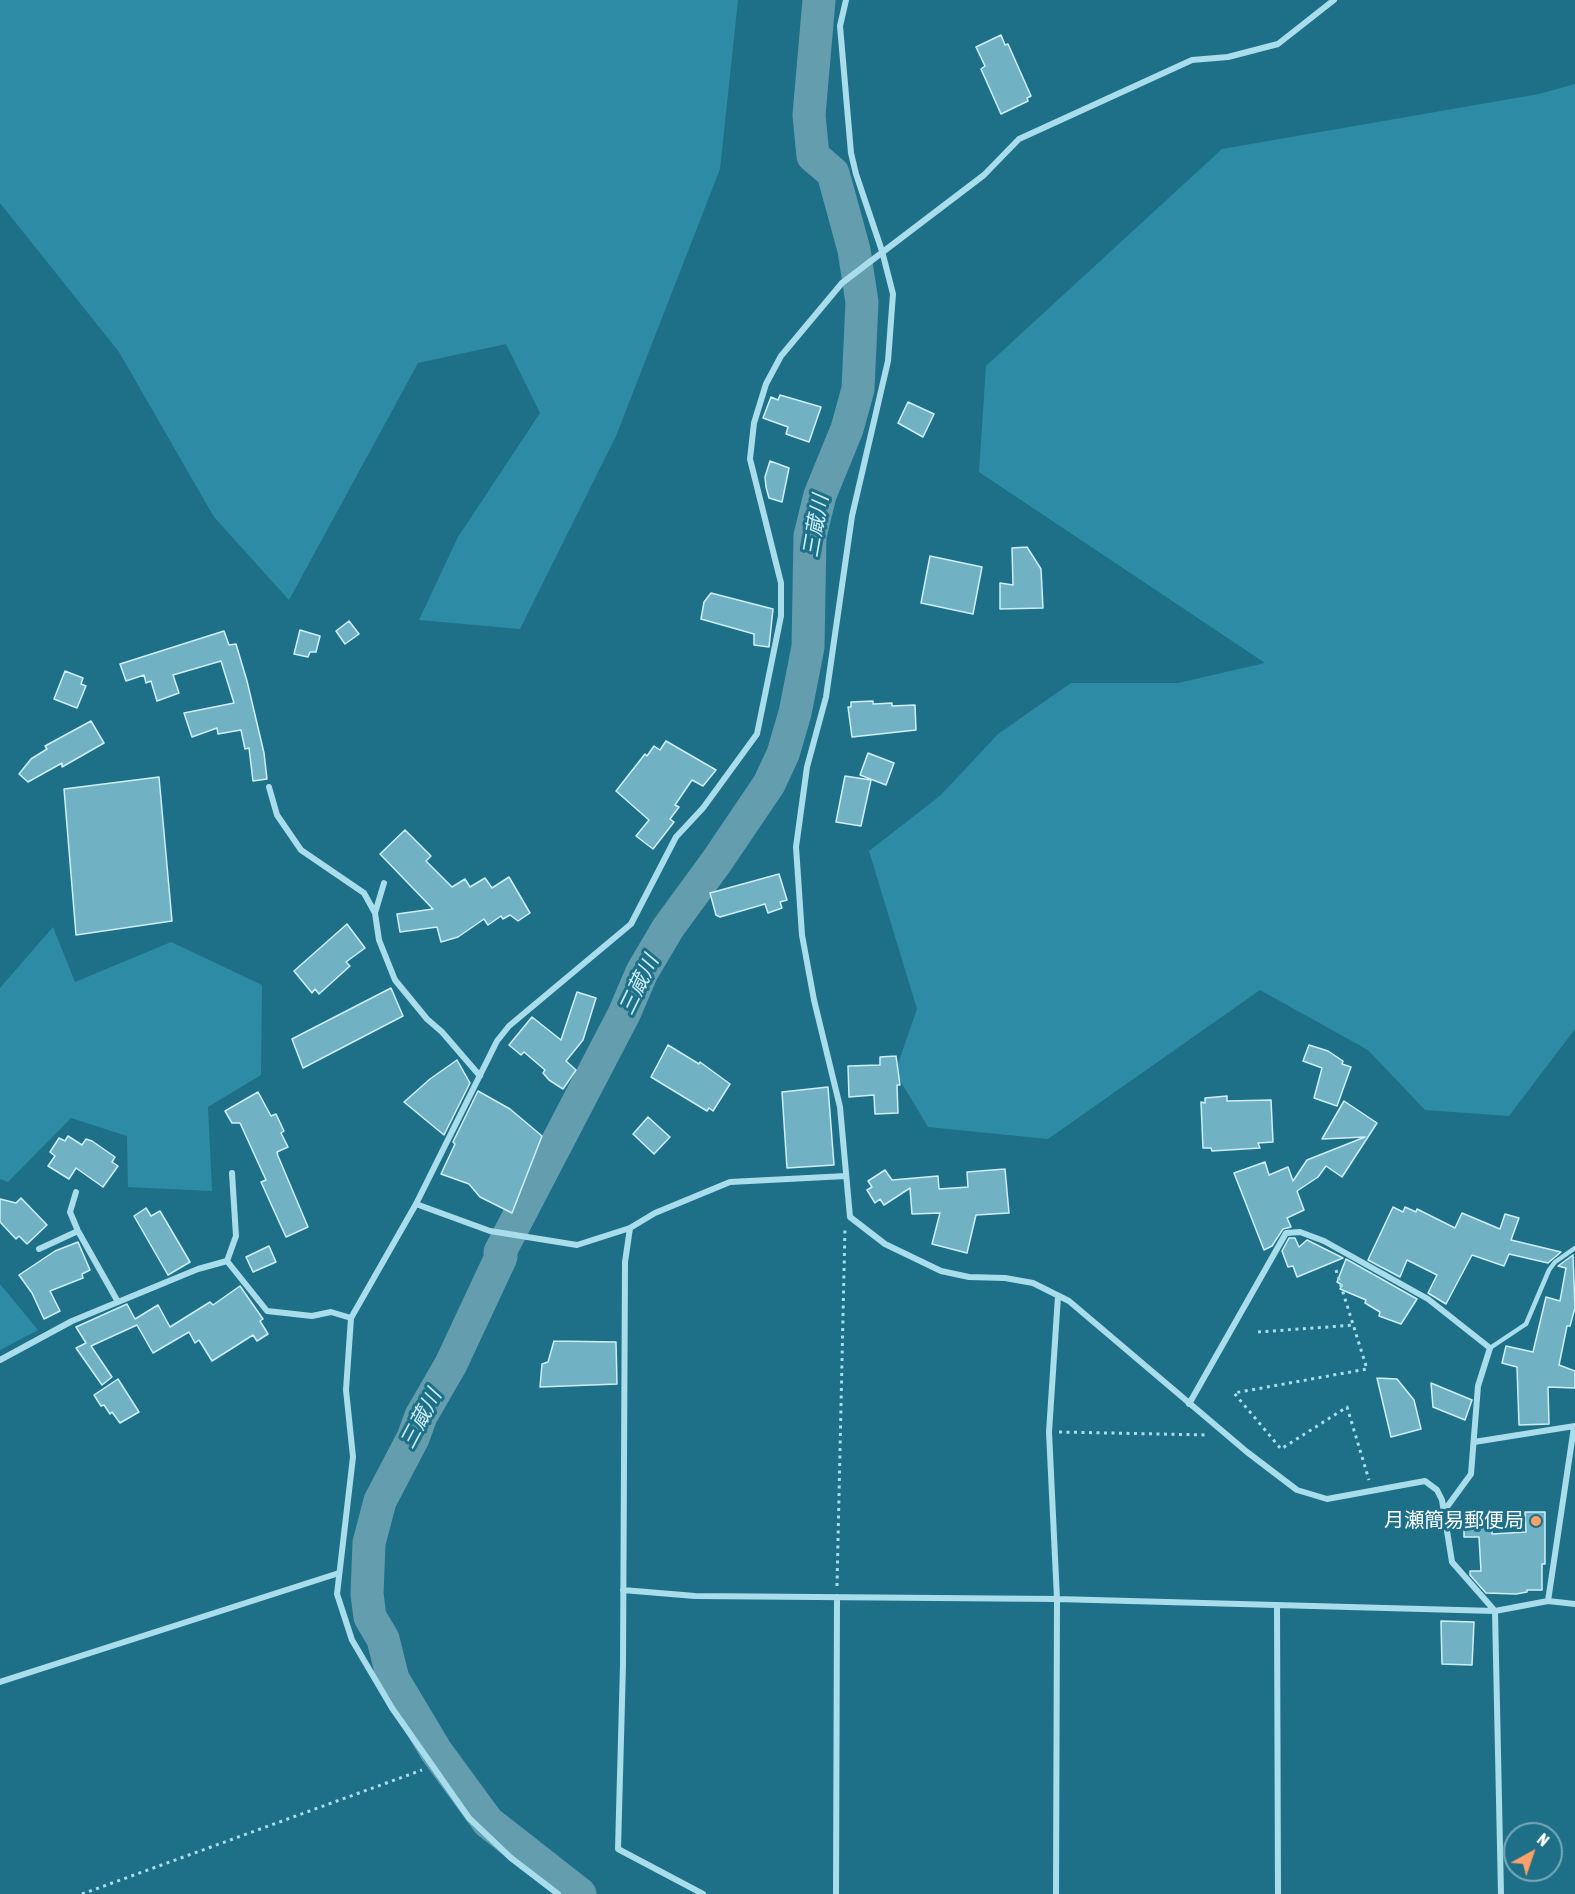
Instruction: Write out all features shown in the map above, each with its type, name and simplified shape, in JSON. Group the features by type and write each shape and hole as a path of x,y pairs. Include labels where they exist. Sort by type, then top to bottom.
{"street":[{"path":"846,0 840,26 852,153 856,174 882,252 893,294 888,361 852,516 826,697 807,767 796,847 802,935 814,1000 840,1107 850,1217 885,1244 941,1271 1033,1283 1069,1301 1189,1404 1297,1490 1327,1499 1425,1481 1437,1490 1444,1511 1452,1562 1495,1611 1501,1894"},
{"path":"558,1894 511,1858 469,1818 392,1708 352,1640 337,1594 353,1457 346,1390 351,1318 416,1204 497,1041 509,1026 631,924 675,837 703,808 757,734 781,616 781,583 750,459 754,423 766,384 781,356 842,283 984,175 1019,139 1191,60 1228,57 1278,44 1334,0"},
{"path":"269,787 277,815 301,850 364,893 375,913 379,940 395,980 427,1019 442,1032 480,1076"},
{"path":"375,913 384,883"},
{"path":"227,1261 236,1236 232,1173"},
{"path":"416,1204 490,1231 577,1245 630,1228 655,1213 730,1182 846,1176"},
{"path":"76,1192 70,1212 78,1231 118,1302"},
{"path":"630,1228 625,1262 623,1590 618,1849 703,1894"},
{"path":"39,1249 78,1231"},
{"path":"1189,1404 1286,1233 1300,1232 1324,1241 1428,1299 1491,1348 1478,1386 1471,1474 1444,1511"},
{"path":"227,1261 267,1311 312,1316 331,1312 351,1318"},
{"path":"0,1360 72,1321 198,1269 227,1261"},
{"path":"1056,1894 1057,1599 1049,1432 1058,1296"},
{"path":"1474,1442 1574,1426 1548,1601"},
{"path":"0,1682 339,1573"},
{"path":"623,1590 695,1596 1057,1599 1495,1611 1548,1601 1575,1604"},
{"path":"836,1894 837,1597"},
{"path":"1277,1605 1278,1894"}],"lane":[{"path":"1491,1348 1526,1324 1549,1270 1555,1262 1575,1248"}],"path":[{"path":"837,1597 845,1223"},
{"path":"1336,1270 1367,1369 1234,1393 1281,1449 1347,1407 1371,1486"},
{"path":"1258,1332 1355,1325"},
{"path":"1049,1432 1227,1435"},
{"path":"82,1894 432,1767"}],"shaded area":[{"path":"0,0 738,0 720,169 616,436 520,629 419,620 458,537 540,413 506,344 418,363 289,600 214,517 119,352 0,203"},
{"path":"1575,84 1575,1029 1509,1116 1425,1110 1368,1050 1260,990 1048,1139 928,1127 895,1072 917,1009 869,851 941,795 998,734 1071,683 1178,683 1265,663 979,472 986,366 1222,149 1539,94"},
{"path":"53,927 75,982 171,942 262,985 261,1075 208,1107 212,1191 128,1187 127,1136 71,1118 8,1182 0,1179 0,988"},
{"path":"0,1284 38,1330 0,1350"}],"building":[{"path":"1001,35 1005,45 1008,44 1031,96 1027,98 1028,101 1001,114 981,69 985,66 976,47"},
{"path":"780,395 821,407 809,442 786,434 788,427 763,418 771,397 778,400"},
{"path":"908,402 934,414 923,437 898,423"},
{"path":"770,461 789,468 782,502 769,498 765,477"},
{"path":"1027,547 1041,569 1043,608 1000,609 1000,583 1013,585 1012,548"},
{"path":"930,556 982,567 973,614 921,603"},
{"path":"711,593 773,609 769,647 754,645 754,634 701,619 704,602"},
{"path":"349,621 359,634 345,644 336,631"},
{"path":"300,630 320,636 316,652 310,652 308,657 294,654"},
{"path":"224,631 229,645 236,644 247,681 264,753 267,779 253,781 249,748 245,749 241,730 218,734 217,728 192,737 184,713 234,703 221,661 173,675 179,693 157,701 151,681 146,683 144,675 126,681 120,664"},
{"path":"65,671 83,678 81,684 86,686 77,708 54,699"},
{"path":"873,701 873,704 892,703 892,706 915,705 916,730 852,737 848,707 851,707 851,702"},
{"path":"91,721 104,743 62,767 62,763 28,782 19,774 31,759 47,749 45,746"},
{"path":"666,741 716,770 703,786 692,780 675,805 679,807 670,819 674,822 653,849 636,836 649,820 616,791 645,754 647,756 654,746 660,750"},
{"path":"868,753 894,763 886,785 860,775"},
{"path":"845,776 871,780 861,826 836,822"},
{"path":"159,777 172,921 76,935 64,789"},
{"path":"405,830 431,856 426,861 452,887 465,879 470,887 485,878 492,888 509,877 530,913 518,921 510,915 503,919 501,916 488,925 484,919 458,937 441,942 437,927 400,932 397,914 433,909 380,854"},
{"path":"779,874 787,900 780,902 782,908 768,913 765,904 720,917 716,915 710,893"},
{"path":"347,924 365,948 346,962 350,966 319,994 315,989 312,993 294,971"},
{"path":"391,988 403,1016 303,1068 292,1039"},
{"path":"577,992 596,998 583,1040 566,1061 576,1070 563,1089 549,1080 543,1073 545,1070 524,1052 521,1055 509,1045 532,1017 561,1040"},
{"path":"668,1045 699,1064 700,1062 730,1084 713,1111 709,1108 707,1111 651,1077"},
{"path":"1309,1045 1328,1051 1343,1061 1342,1064 1351,1067 1337,1106 1314,1098 1322,1068 1303,1061"},
{"path":"896,1056 900,1085 897,1085 898,1113 875,1114 874,1095 849,1097 848,1066 880,1065 880,1057"},
{"path":"457,1060 470,1083 444,1135 404,1102 430,1079"},
{"path":"828,1087 834,1165 787,1168 782,1092"},
{"path":"478,1091 510,1109 542,1136 512,1213 480,1197 469,1184 441,1174 455,1144 453,1142"},
{"path":"258,1092 271,1116 276,1114 284,1131 281,1133 288,1147 277,1152 278,1156 308,1227 286,1237 261,1182 266,1180 240,1123 232,1123 225,1111"},
{"path":"1227,1096 1227,1101 1271,1100 1273,1142 1258,1143 1260,1148 1212,1151 1211,1148 1203,1148 1201,1102 1205,1103 1205,1098"},
{"path":"1344,1101 1377,1123 1342,1177 1326,1166 1318,1177 1297,1191 1304,1210 1287,1218 1291,1227 1283,1229 1272,1246 1264,1250 1234,1173 1265,1162 1269,1175 1288,1167 1293,1181 1307,1160 1365,1137 1322,1139"},
{"path":"648,1117 670,1137 654,1154 633,1134"},
{"path":"68,1136 82,1145 86,1139 92,1141 115,1157 112,1162 118,1166 103,1187 76,1168 69,1179 48,1166 55,1156 50,1152 59,1138 65,1141"},
{"path":"1005,1169 1009,1213 976,1215 967,1253 932,1244 940,1213 912,1214 910,1188 884,1205 880,1199 875,1203 867,1190 872,1187 868,1181 885,1170 892,1180 938,1176 939,1189 968,1187 967,1172"},
{"path":"21,1198 47,1225 27,1244 19,1236 16,1239 0,1222 0,1199 16,1203"},
{"path":"1393,1207 1403,1212 1405,1207 1416,1212 1417,1209 1455,1228 1462,1213 1500,1229 1505,1214 1519,1218 1511,1240 1561,1252 1548,1263 1509,1254 1504,1266 1472,1255 1446,1304 1428,1293 1437,1275 1407,1260 1400,1277 1368,1260"},
{"path":"146,1208 151,1216 160,1211 190,1262 168,1275 134,1216"},
{"path":"1289,1238 1295,1238 1299,1247 1307,1240 1343,1258 1297,1277 1293,1266 1288,1267 1282,1251"},
{"path":"78,1242 90,1270 82,1274 83,1278 50,1291 60,1311 44,1319 32,1293 19,1275 55,1251"},
{"path":"269,1246 276,1262 253,1272 246,1257"},
{"path":"1573,1255 1575,1308 1570,1326 1567,1326 1559,1365 1575,1371 1575,1388 1548,1387 1549,1424 1519,1425 1517,1367 1502,1363 1506,1346 1533,1352 1546,1297 1560,1301 1566,1268 1558,1266"},
{"path":"1346,1259 1417,1299 1401,1324 1379,1316 1380,1312 1365,1303 1366,1300 1340,1289 1342,1285 1337,1282"},
{"path":"240,1286 263,1319 260,1321 268,1334 257,1341 253,1335 212,1361 199,1340 195,1343 189,1332 153,1353 137,1325 91,1346 112,1377 102,1385 76,1348 86,1343 76,1327 127,1304 135,1319 158,1305 170,1327 210,1302 213,1305"},
{"path":"554,1341 616,1342 617,1384 540,1387 542,1364 548,1362"},
{"path":"1377,1378 1397,1379 1414,1400 1421,1429 1391,1437"},
{"path":"118,1379 139,1412 120,1423 112,1412 110,1414 104,1405 101,1406 94,1395"},
{"path":"1431,1383 1472,1400 1465,1420 1433,1407"},
{"path":"1464,1510 1493,1511 1492,1534 1526,1532 1525,1512 1545,1512 1545,1564 1542,1564 1542,1590 1527,1590 1527,1592 1516,1594 1486,1593 1470,1575 1470,1571 1481,1571 1479,1537 1464,1537"},
{"path":"1441,1621 1474,1622 1472,1665 1442,1664"}],"waterway":[{"name":"三蔵川","path":"580,1894 488,1822 436,1751 393,1679 383,1639 370,1617 367,1594 369,1543 380,1501 413,1438 421,1416 451,1364 501,1257 500,1252 624,1014 642,972 668,928 769,784 783,754 795,713 808,647 810,536 820,495 847,429 858,389 862,302 854,250 833,173 813,156 809,115 819,0"}],"place":[{"name":"月瀬簡易郵便局","path":"1536,1521"}]}
